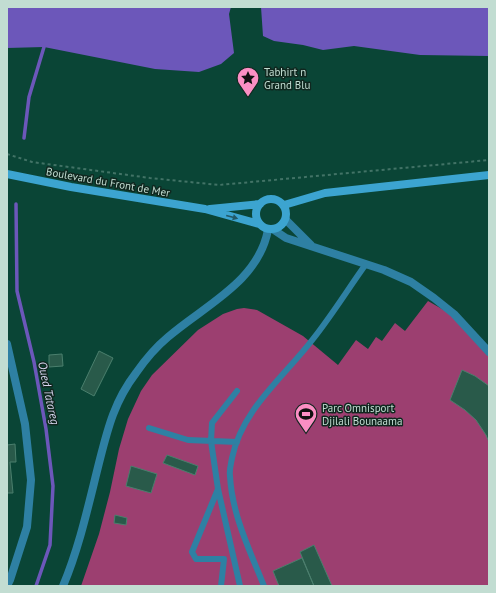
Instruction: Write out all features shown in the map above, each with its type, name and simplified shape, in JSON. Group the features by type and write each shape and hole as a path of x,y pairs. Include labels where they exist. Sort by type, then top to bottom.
{"main road":[{"name":"Boulevard du Front de Mer","path":"7,174 71,187 205,209"},
{"path":"284,205 318,195 489,175"},
{"path":"269,199 275,199 284,205 286,210 286,220 279,228 271,230 263,228 259,224 205,209 260,204 269,199"},
{"path":"259,224 256,214 260,204"}],"street":[{"path":"286,220 313,247"},
{"path":"63,586 71,568 81,534 112,415 122,393 155,349 167,337 237,284 250,270 263,248 271,230 286,238 384,270 411,282 454,314 489,352"},
{"path":"7,344 25,424 31,480 27,527 7,586"}],"lane":[{"path":"264,586 242,531 232,497 229,474 240,432 254,408 313,339 366,264"},
{"path":"237,391 212,423 211,441 218,489 240,586"},
{"path":"149,428 188,440 237,442"},
{"path":"218,489 192,552 196,559 233,559"},
{"path":"221,586 224,559"}],"path":[{"path":"7,154 32,162 150,178 219,185 489,160"}],"shaded area":[{"path":"7,7 231,7 229,14 234,53 221,64 199,72 155,69 44,47 7,48"},
{"path":"261,7 489,7 489,56 420,55 354,46 323,50 303,45 274,41 263,36"},
{"name":"Parc Omnisport Djilali Bounaama","path":"428,301 449,313 489,352 489,586 81,586 99,534 119,449 128,419 141,391 152,375 198,330 223,314 237,309 244,308 257,310 303,336 338,365 356,340 368,349 376,337 382,341 395,323 405,331"}],"building":[{"path":"99,351 113,358 94,396 81,389"},
{"path":"62,354 63,366 49,367 49,355"},
{"path":"462,370 475,376 489,386 489,442 476,420 465,410 450,400"},
{"path":"15,444 16,462 10,462 13,493 7,493 7,445"},
{"path":"167,455 198,466 195,475 163,463"},
{"path":"131,466 157,474 151,493 126,486"},
{"path":"115,515 127,518 126,525 114,523"},
{"path":"314,545 332,586 314,586 300,552"},
{"path":"302,558 314,586 279,586 273,571"}],"waterway":[{"path":"24,138 29,97 44,47"},
{"name":"Oued Tatareg","path":"16,204 17,291 34,362 46,429 53,486 50,545 36,586"}],"place":[{"name":"Tabḥirt n Grand Blu","path":"248,98"},
{"name":"Parc Omnisport Djilali Bounaama","path":"306,434"}]}
